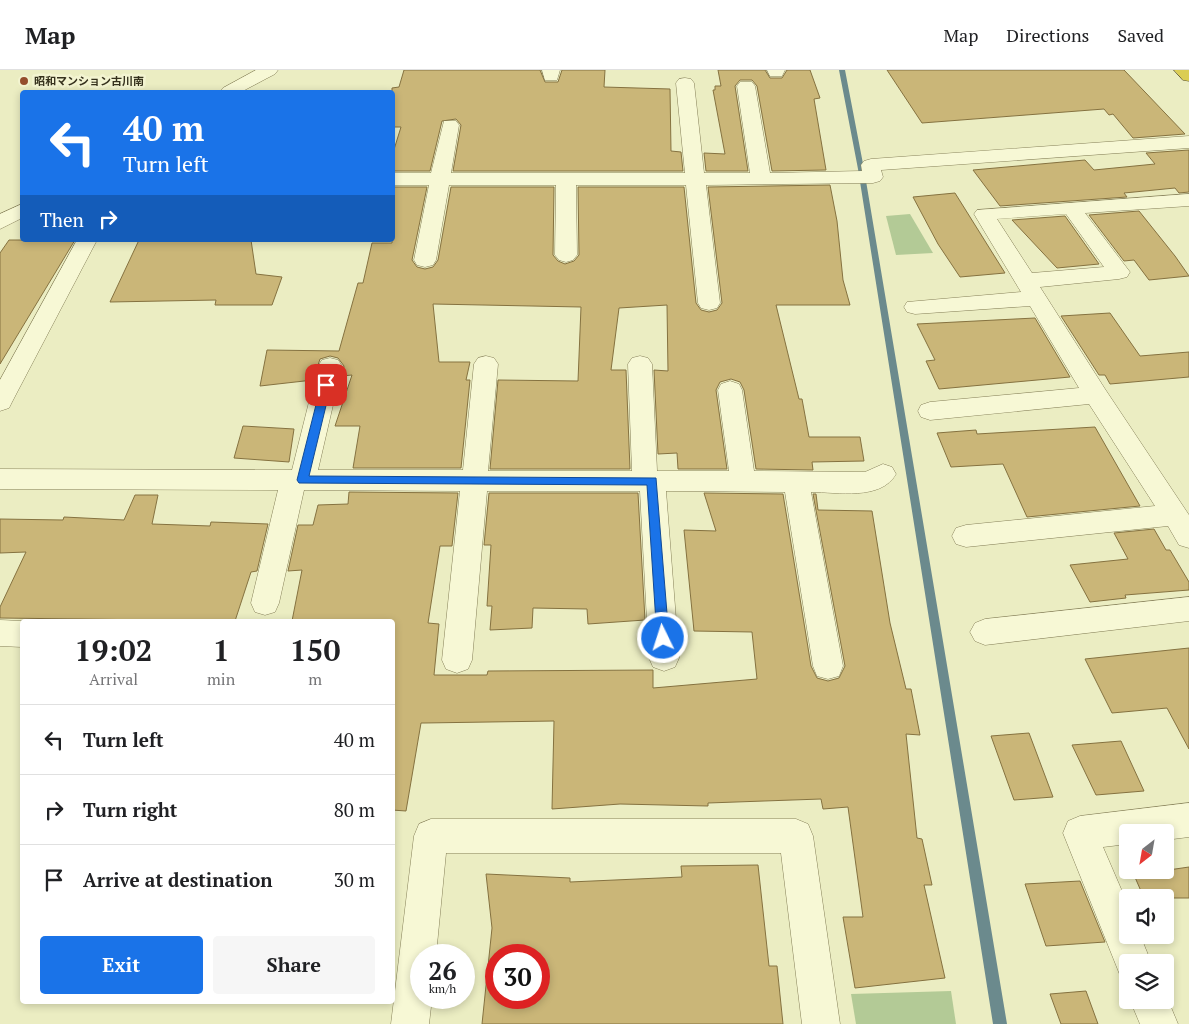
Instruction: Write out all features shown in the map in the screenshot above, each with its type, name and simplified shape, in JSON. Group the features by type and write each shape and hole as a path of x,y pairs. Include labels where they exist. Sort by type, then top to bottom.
{"highway":[{"path":"1183,70 1189,76"}],"street":[{"path":"233,90 269,70"},
{"path":"685,83 709,303"},
{"path":"746,86 761,179"},
{"path":"425,260 450,125"},
{"path":"395,180 873,177 871,165 1189,142"},
{"path":"566,179 566,255"},
{"path":"1189,200 984,214 1096,395 1189,537"},
{"path":"915,307 1031,289 1119,272 1071,208"},
{"path":"0,223 20,211"},
{"path":"0,402 85,242"},
{"path":"457,660 486,364"},
{"path":"640,364 648,481 664,658"},
{"path":"264,603 330,366"},
{"path":"730,390 743,482"},
{"path":"930,411 1096,395"},
{"path":"0,479 869,482 883,474"},
{"path":"796,482 828,666"},
{"path":"966,536 1174,515"},
{"path":"985,632 1189,609"},
{"path":"0,633 20,634"},
{"path":"1131,954 1080,833 1189,820"},
{"path":"410,1024 431,836 796,836 821,1024"},
{"path":"1153,1009 1159,1024"}],"green space":[{"path":"910,214 933,253 896,255 886,216"},
{"path":"951,991 956,1024 856,1024 851,994"}],"building":[{"path":"404,70 540,70 545,82 558,82 562,70 605,70 604,87 670,89 671,151 681,152 683,171 453,171 461,125 456,119 442,121 430,171 395,171 395,146 401,127 395,127 395,90 392,90 392,88 399,87"},
{"path":"718,70 765,70 770,78 782,78 787,70 810,70 820,98 814,99 826,170 772,171 757,86 752,80 740,80 735,86 748,171 706,171 704,153 725,154 713,90 715,90 715,86 721,86"},
{"path":"887,70 1124,70 1185,134 1133,138 1113,114 1109,115 1104,109 922,123"},
{"path":"1189,150 1189,192 1179,193 1175,188 1124,193 1127,197 1000,206 973,170 1085,160 1094,170 1155,164 1146,153"},
{"path":"830,185 837,221 843,280 850,305 776,305 799,399 802,399 809,437 860,437 864,461 812,462 813,470 756,469 744,390 740,382 731,379 720,382 716,390 727,469 678,469 677,453 658,454 654,370 668,371 667,305 619,308 611,370 626,370 630,469 490,469 498,380 578,381 581,307 433,304 439,362 470,362 466,380 470,380 461,468 353,468 360,426 335,426 352,375 342,376 344,366 338,358 330,356 320,359 313,380 260,386 267,350 339,351 358,283 363,283 372,243 395,242 395,187 427,187 412,260 417,267 425,269 433,267 438,260 451,187 554,187 553,255 558,261 565,264 574,261 579,255 578,187 684,187 696,303 701,310 709,312 717,310 722,303 708,187"},
{"path":"955,193 1005,273 960,277 938,244 913,197"},
{"path":"1139,211 1189,276 1149,280 1134,260 1124,261 1089,215"},
{"path":"1065,216 1099,264 1057,268 1012,220"},
{"path":"9,240 20,240 20,242 74,242 0,364 0,253"},
{"path":"138,242 251,242 256,274 282,277 272,305 215,305 216,300 110,302"},
{"path":"1110,313 1140,356 1189,352 1189,377 1110,384 1105,375 1099,375 1061,316"},
{"path":"1035,318 1070,377 939,389 926,361 935,360 917,324"},
{"path":"243,426 294,429 289,462 234,458"},
{"path":"1095,427 1140,506 1027,517 1003,464 951,467 937,433 976,430 977,434"},
{"path":"349,492 458,493 452,546 440,546 428,623 439,624 434,675 487,675 488,671 653,670 653,688 757,679 752,632 694,631 684,530 716,531 704,493 783,494 811,666 817,678 828,681 839,678 845,666 813,494 816,494 818,510 872,511 890,623 906,689 911,689 920,735 906,734 917,838 922,839 932,885 924,885 945,978 855,988 843,917 863,917 848,807 823,809 821,799 708,803 708,806 620,804 552,809 554,721 421,723 406,811 395,810 395,619 292,619 302,570 288,571 298,525 313,525 318,505 348,504"},
{"path":"489,493 638,493 645,620 588,624 587,609 533,608 532,628 490,630 492,606 487,606 491,545 484,545"},
{"path":"135,495 158,495 152,524 210,526 211,522 268,524 257,571 251,572 236,619 0,618 0,607 26,552 0,553 0,519 63,520 64,517 124,520"},
{"path":"1154,529 1166,550 1170,550 1189,582 1189,590 1125,595 1126,598 1090,602 1070,565 1128,559 1114,533"},
{"path":"1189,648 1189,749 1167,708 1112,713 1085,659"},
{"path":"1029,733 1053,797 1014,800 991,736"},
{"path":"1121,741 1144,791 1096,795 1072,745"},
{"path":"758,865 769,966 777,966 783,1024 482,1024 485,995 485,1009 550,1009 550,944 490,944 492,928 486,874 570,878 570,882 682,877 681,866"},
{"path":"1189,867 1189,898 1174,898 1174,889 1140,889 1136,879 1174,879 1174,869"},
{"path":"1080,881 1105,942 1046,946 1025,884"},
{"path":"1086,991 1098,1024 1061,1024 1050,994"}],"waterway":[{"path":"842,70 861,169 1000,1024"}],"place":[{"name":"昭和マンション古川南","path":"24,81"}],"route":[{"path":"326,385 303,480 652,481 663,638"}]}
